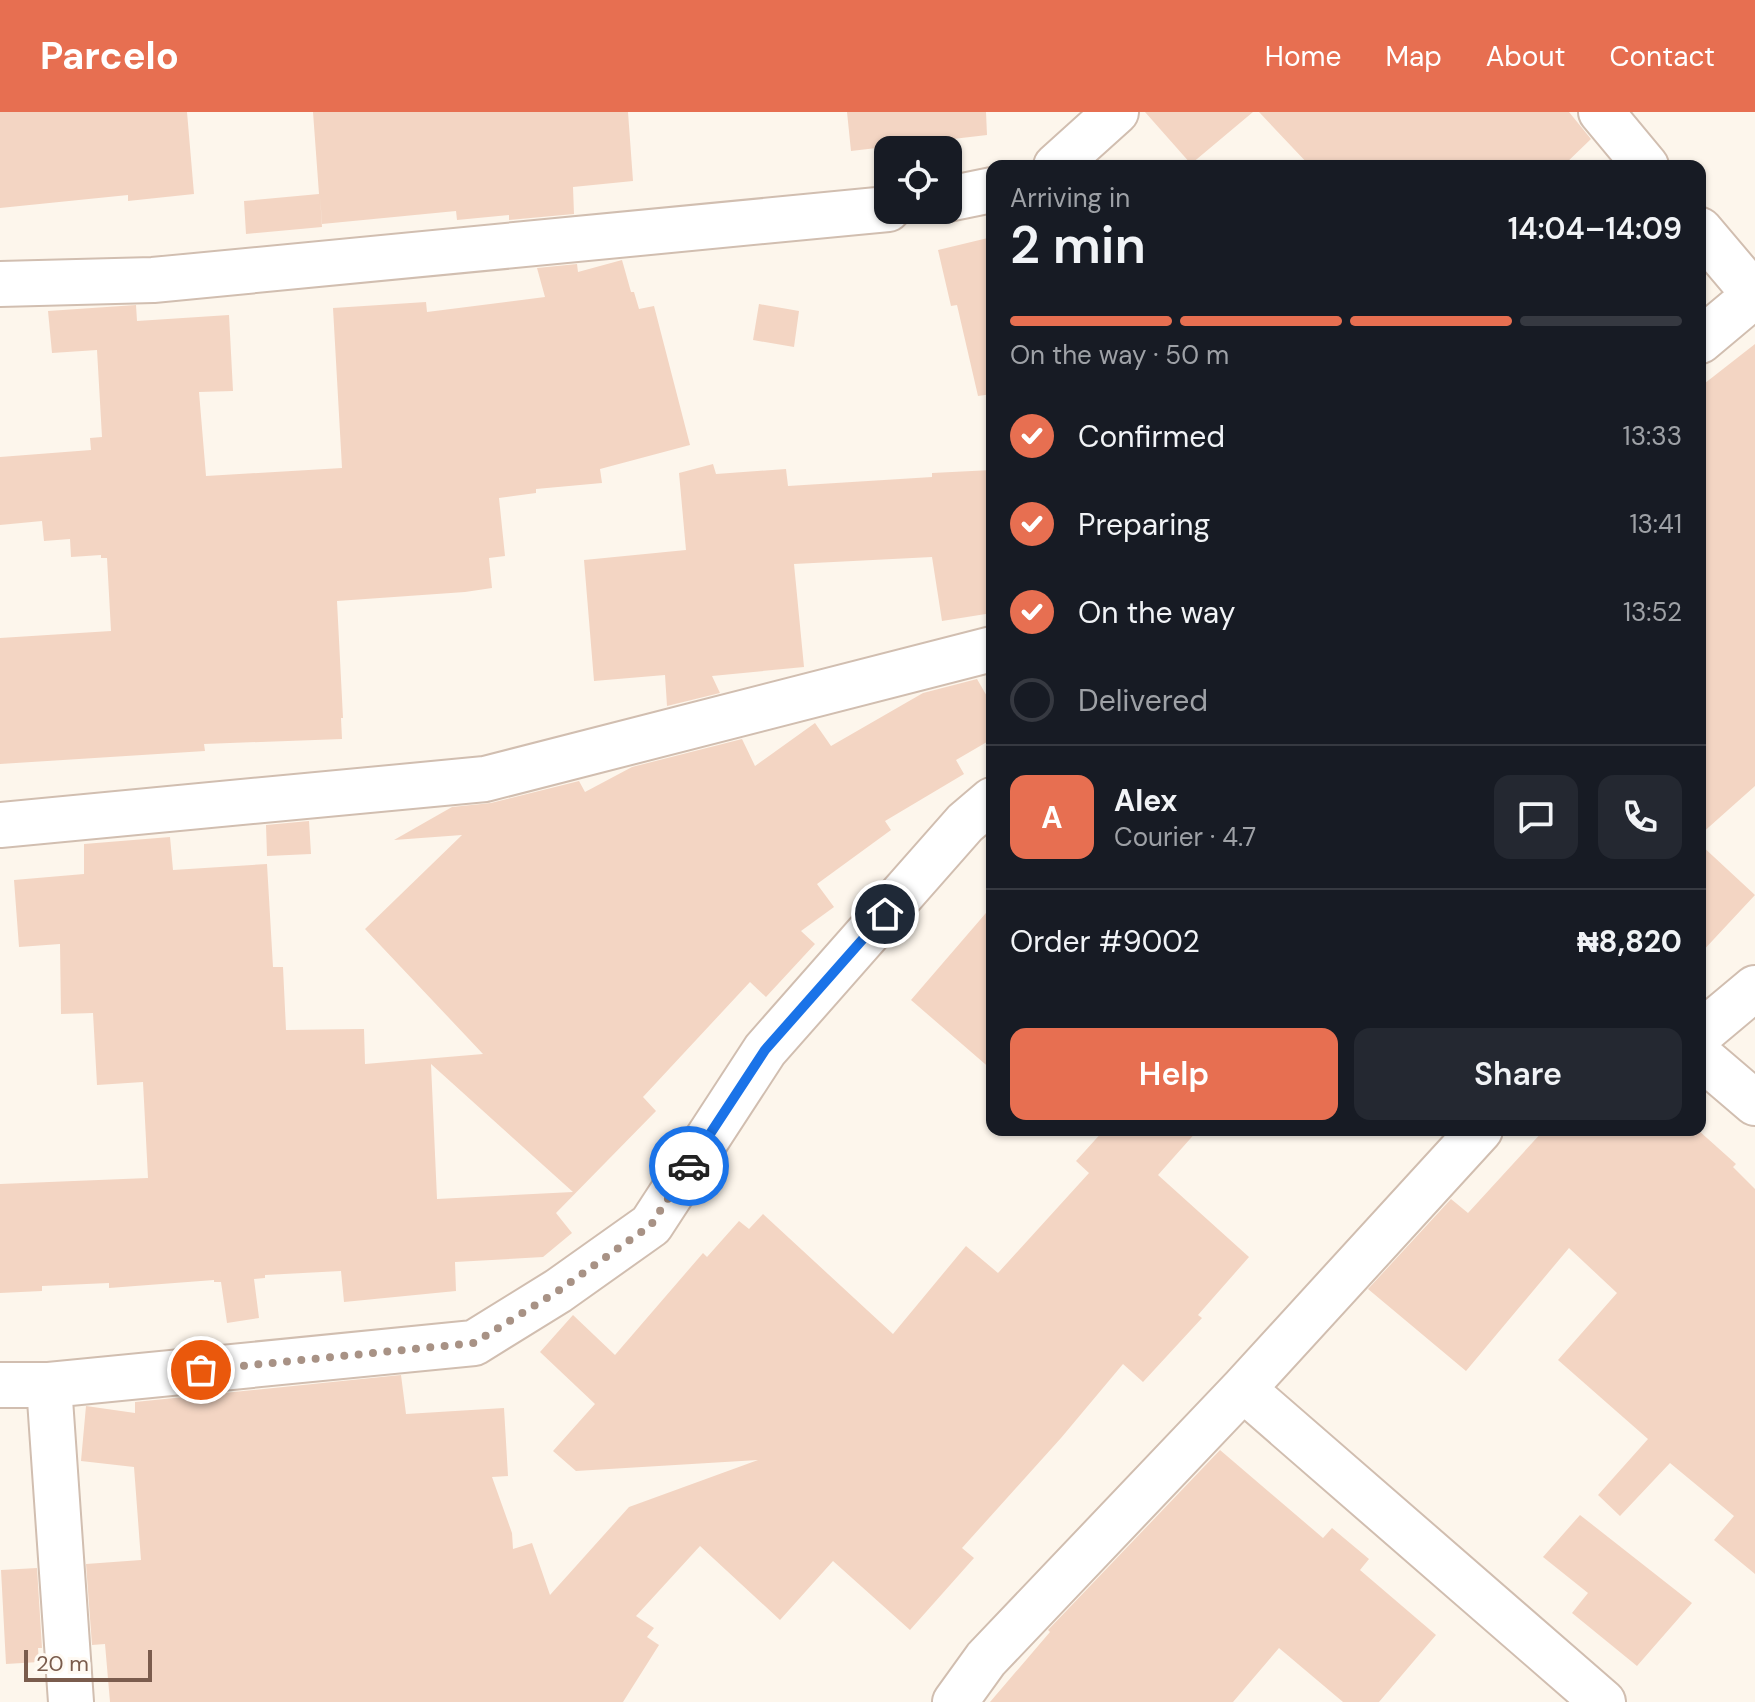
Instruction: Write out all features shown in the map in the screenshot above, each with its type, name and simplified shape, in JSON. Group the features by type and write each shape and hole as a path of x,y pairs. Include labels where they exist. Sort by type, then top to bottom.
{"street":[{"path":"1063,160 1116,112"},
{"path":"1601,112 1641,160"},
{"path":"962,196 986,191"},
{"path":"0,284 153,280 874,210"},
{"path":"1706,237 1755,295 1706,336"},
{"path":"0,825 485,779 986,651"},
{"path":"0,1385 49,1385 474,1343 558,1291 651,1225 765,1050 965,823 986,805"},
{"path":"1706,1029 1755,988"},
{"path":"1706,1061 1755,1103"},
{"path":"955,1702 986,1659 1243,1389 1475,1136"},
{"path":"49,1385 71,1702"},
{"path":"1243,1389 1603,1702"}],"building":[{"path":"0,112 187,112 194,194 128,201 128,195 0,208"},
{"path":"313,112 628,112 633,181 573,187 574,214 509,220 509,215 457,220 456,211 322,224 320,195 322,227 246,234 244,201 319,194"},
{"path":"847,112 986,112 987,135 962,138 874,136 874,148 851,151"},
{"path":"1145,112 1253,112 1196,160 1187,160"},
{"path":"1259,112 1569,112 1591,139 1569,160 1304,160"},
{"path":"986,238 986,395 978,396 957,305 951,306 938,250"},
{"path":"622,260 639,309 654,306 690,445 600,469 602,483 536,489 536,493 499,498 505,556 489,558 492,588 337,601 342,739 204,744 205,751 0,764 0,638 111,631 107,558 101,558 101,555 71,557 70,539 44,541 42,521 0,525 0,457 91,450 90,438 102,437 97,350 52,353 48,311 136,305 137,321 229,315 233,391 199,392 206,476 342,468 333,308 426,302 427,312 545,297 537,268 577,264 578,272"},
{"path":"759,304 799,311 794,347 753,340"},
{"path":"1755,344 1755,786 1706,830 1706,382"},
{"path":"713,464 716,474 786,469 788,486 932,477 932,473 986,470 986,614 942,621 932,557 794,564 804,667 712,676 720,693 667,706 665,675 594,681 584,560 686,550 679,473"},
{"path":"977,679 986,695 986,742 956,760 964,774 885,821 891,830 817,884 834,907 801,931 815,944 766,997 750,982 643,1097 656,1111 556,1213 572,1233 543,1257 455,1262 456,1291 344,1302 341,1271 265,1275 265,1278 254,1279 259,1318 227,1323 221,1282 214,1280 109,1288 109,1283 42,1286 42,1291 0,1293 0,1184 148,1178 143,1082 97,1085 93,1013 61,1014 60,944 19,947 14,880 84,874 84,844 170,837 173,870 267,864 273,967 283,967 286,1030 364,1029 365,1064 483,1054 365,929 462,835 394,840 452,807 491,803 579,781 585,792 632,767 742,739 755,766 815,723 831,746 923,693","holes":["431,1064 573,1192 437,1199"]},
{"path":"309,821 311,854 267,856 266,825"},
{"path":"1706,850 1755,895 1706,948"},
{"path":"986,913 986,1065 911,1000"},
{"path":"1099,1136 1193,1136 1158,1175 1249,1257 1198,1315 1202,1318 1143,1382 1123,1364 962,1548 974,1558 910,1630 833,1561 780,1620 700,1546 636,1616 654,1628 647,1637 659,1645 623,1702 110,1702 105,1644 92,1645 86,1564 141,1560 134,1467 81,1461 86,1406 135,1413 135,1402 401,1375 406,1414 504,1408 508,1476 492,1477 512,1533 513,1549 532,1543 550,1595 629,1507 758,1460 576,1471 553,1451 595,1404 540,1352 573,1315 615,1355 703,1253 707,1257 739,1221 749,1229 763,1214 893,1334 966,1246 998,1273 1089,1173 1076,1161"},
{"path":"1539,1136 1705,1136 1736,1164 1733,1167 1755,1189 1755,1574 1714,1540 1734,1516 1670,1463 1620,1516 1598,1495 1648,1439 1558,1360 1617,1293 1569,1248 1466,1371 1368,1289 1451,1199 1468,1213"},
{"path":"1220,1450 1323,1538 1332,1528 1369,1559 1360,1570 1436,1635 1379,1702 1343,1702 1279,1648 1233,1702 990,1702 1050,1632 1048,1630"},
{"path":"1580,1515 1692,1603 1637,1666 1572,1613 1588,1593 1543,1557"},
{"path":"37,1568 42,1648 38,1648 39,1662 6,1664 1,1570"}],"way so far":[{"path":"201,1370 474,1343 558,1291 651,1225 689,1166"}],"route":[{"path":"689,1166 765,1050 885,914"}]}
